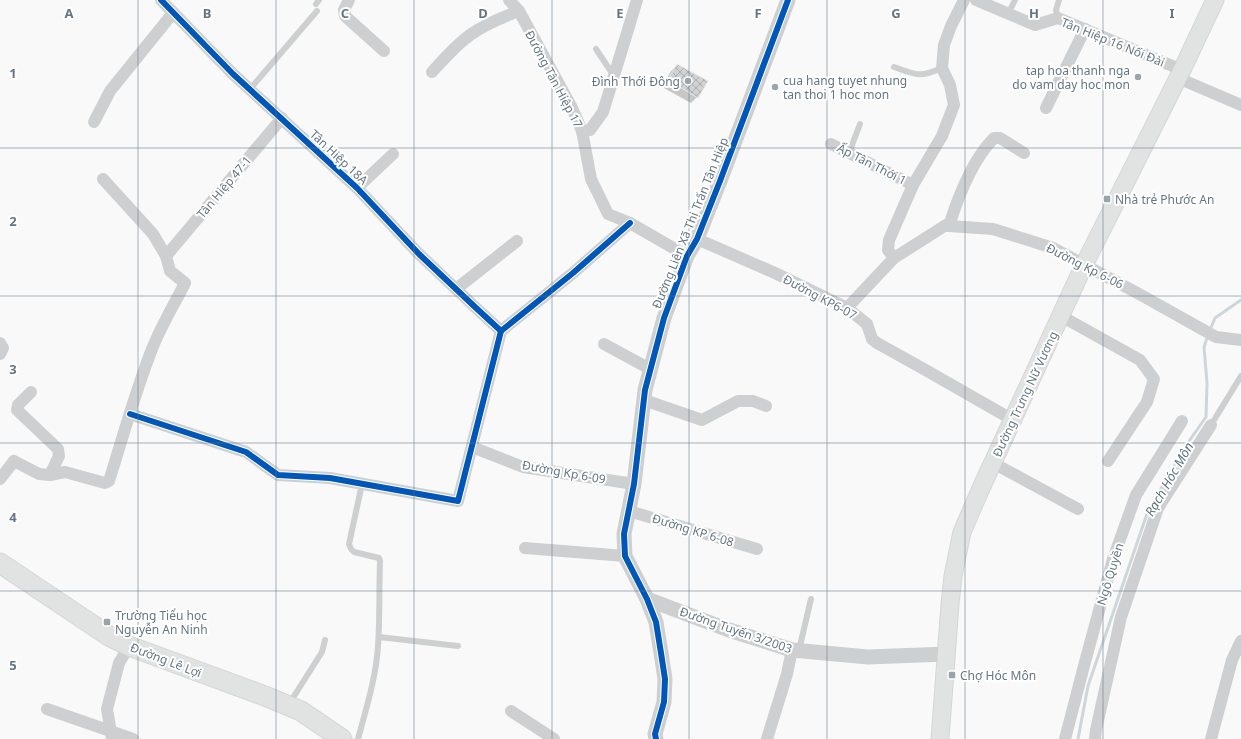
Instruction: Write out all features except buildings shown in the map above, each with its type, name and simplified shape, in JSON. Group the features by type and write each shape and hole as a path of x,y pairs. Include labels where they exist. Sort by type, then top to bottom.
{"main road":[{"name":"Đường Trưng Nữ Vương","path":"940,739 950,604 953,576 962,532 1084,265 1180,74 1214,0"},
{"name":"Đường Lê Lợi","path":"0,563 110,636 129,646 265,696 301,711 342,739"}],"street":[{"name":"Tân Hiệp 18A","path":"161,0 250,89 357,188 419,254 502,331"},
{"path":"349,0 344,10 345,16 384,51"},
{"name":"Đường Tân Hiệp 17","path":"509,0 519,11 572,108 582,131 591,179 608,214 630,223 687,256"},
{"path":"582,131 590,130 603,112 637,0"},
{"name":"Đường Liên Xã Thị Trấn Tân Hiệp","path":"656,739 664,702 665,680 656,622 647,599 625,556 624,534 634,484 644,400 650,369 664,318 687,256 697,239 720,181 788,0"},
{"name":"Ấp Tân Thới 1","path":"894,258 888,250 889,240 913,185 942,136 954,105 950,85 942,68 944,45 951,26 964,0"},
{"name":"Tân Hiệp 16 Nối Đài","path":"976,0 1035,25 1058,18 1084,28 1241,105"},
{"path":"432,72 448,54 479,29 519,11"},
{"path":"94,122 110,91 174,13"},
{"path":"1046,108 1084,28"},
{"name":"Tân Hiệp 47-1","path":"166,256 282,118"},
{"path":"949,226 958,201 976,163 984,148 994,138 1000,138 1024,153"},
{"name":"Ấp Tân Thới 1","path":"831,144 913,185"},
{"path":"357,188 393,154"},
{"path":"0,479 14,461 39,474 50,475 65,472 105,483 109,481 135,396 153,347 185,283 170,271 166,256 153,234 103,179"},
{"path":"130,414 246,452 278,475 330,478 458,501 502,331 573,273 630,223"},
{"name":"Đường Kp 6-06","path":"847,308 894,258 946,225 993,229 1053,248 1216,337 1241,340"},
{"name":"Đường KP6-07","path":"697,239 775,273 847,308 867,324 872,338 877,343 1013,420"},
{"path":"456,289 517,241"},
{"path":"1061,316 1140,360 1154,379 1147,402 1108,460"},
{"path":"0,343 3,348 0,354"},
{"path":"604,344 650,369"},
{"path":"31,392 18,405 17,410 58,449 59,456 50,475"},
{"path":"644,400 702,420 738,401 753,401 766,406"},
{"name":"Ngô Quyền","path":"1065,739 1113,560 1136,495 1182,421"},
{"name":"Ngô Quyền","path":"1095,739 1121,617 1158,508 1211,425"},
{"name":"Đường Kp 6-09","path":"472,447 523,467 634,484"},
{"path":"993,463 1078,509"},
{"name":"Đường KP 6-08","path":"629,511 757,549"},
{"path":"525,548 625,556"},
{"name":"Đường Tuyến 3/2003","path":"647,599 729,630 795,651 868,657 947,654"},
{"path":"111,735 107,709 119,663 129,646"},
{"path":"1211,739 1232,660 1239,648"},
{"path":"767,739 795,651"},
{"path":"46,709 111,735 133,739"},
{"path":"512,711 554,739"}],"lane":[{"path":"1008,14 1015,0"},
{"path":"1058,18 1056,10 1059,0"},
{"path":"250,89 318,5"},
{"path":"596,49 614,76"},
{"path":"894,67 918,75 924,75 942,68"},
{"path":"849,153 860,124"},
{"path":"1211,425 1241,376"},
{"path":"358,739 375,669 378,637 380,561 376,556 354,552 349,544 362,484"},
{"path":"795,651 811,599"},
{"path":"378,637 458,646"},
{"path":"288,706 322,652 324,640"}],"waterway":[{"name":"Rạch Hóc Môn","path":"1210,330 1215,318 1241,300"},
{"name":"Rạch Hóc Môn","path":"1078,739 1088,686 1148,511 1187,444 1206,417 1207,383 1204,347 1208,335"}],"cycle path":[{"path":"161,0 233,74 357,188 419,254 501,331"},
{"path":"656,739 655,734 664,702 665,679 661,653 656,622 647,599 625,556 624,534 634,484 645,390 664,318 687,256 697,239 720,181 788,0"},
{"path":"130,414 246,452 278,475 330,478 458,501 501,331 573,273 630,223"}],"place":[{"name":"tap hoa thanh nga do vam day hoc mon","path":"1138,77"},
{"name":"Đình Thới Đông","path":"688,81"},
{"name":"cua hang tuyet nhung tan thoi 1 hoc mon","path":"775,87"},
{"name":"Nhà trẻ Phước An","path":"1107,199"},
{"name":"Trường Tiểu học Nguyễn An Ninh","path":"107,622"},
{"name":"Chợ Hóc Môn","path":"952,675"}]}
